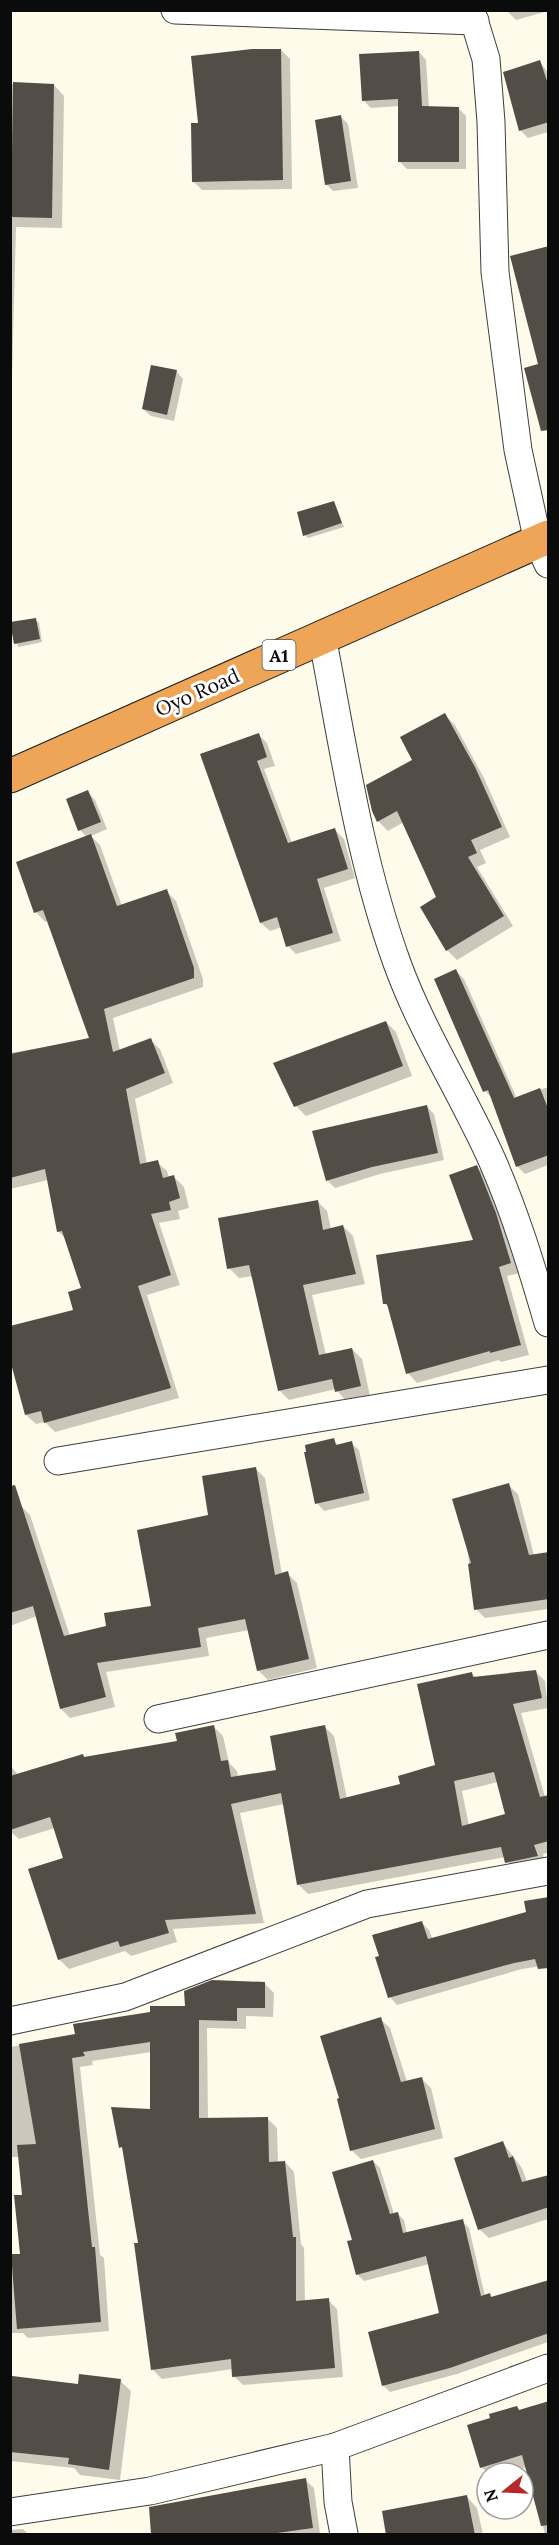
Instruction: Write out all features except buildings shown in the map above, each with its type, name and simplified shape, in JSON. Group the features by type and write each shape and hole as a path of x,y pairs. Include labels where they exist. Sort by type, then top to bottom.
{"highway":[{"name":"Oyo Road","path":"10,776 322,636 545,547"}],"street":[{"path":"175,10 473,16 487,69 495,272 518,450 545,547"},
{"path":"322,636 372,883 397,964 433,1043 492,1160 549,1323"},
{"path":"58,1461 549,1380"},
{"path":"158,1719 549,1635"},
{"path":"10,2021 125,1997 367,1904 549,1871"},
{"path":"10,2512 150,2492 336,2447 549,2368"},
{"path":"336,2447 338,2502 344,2535"}]}
